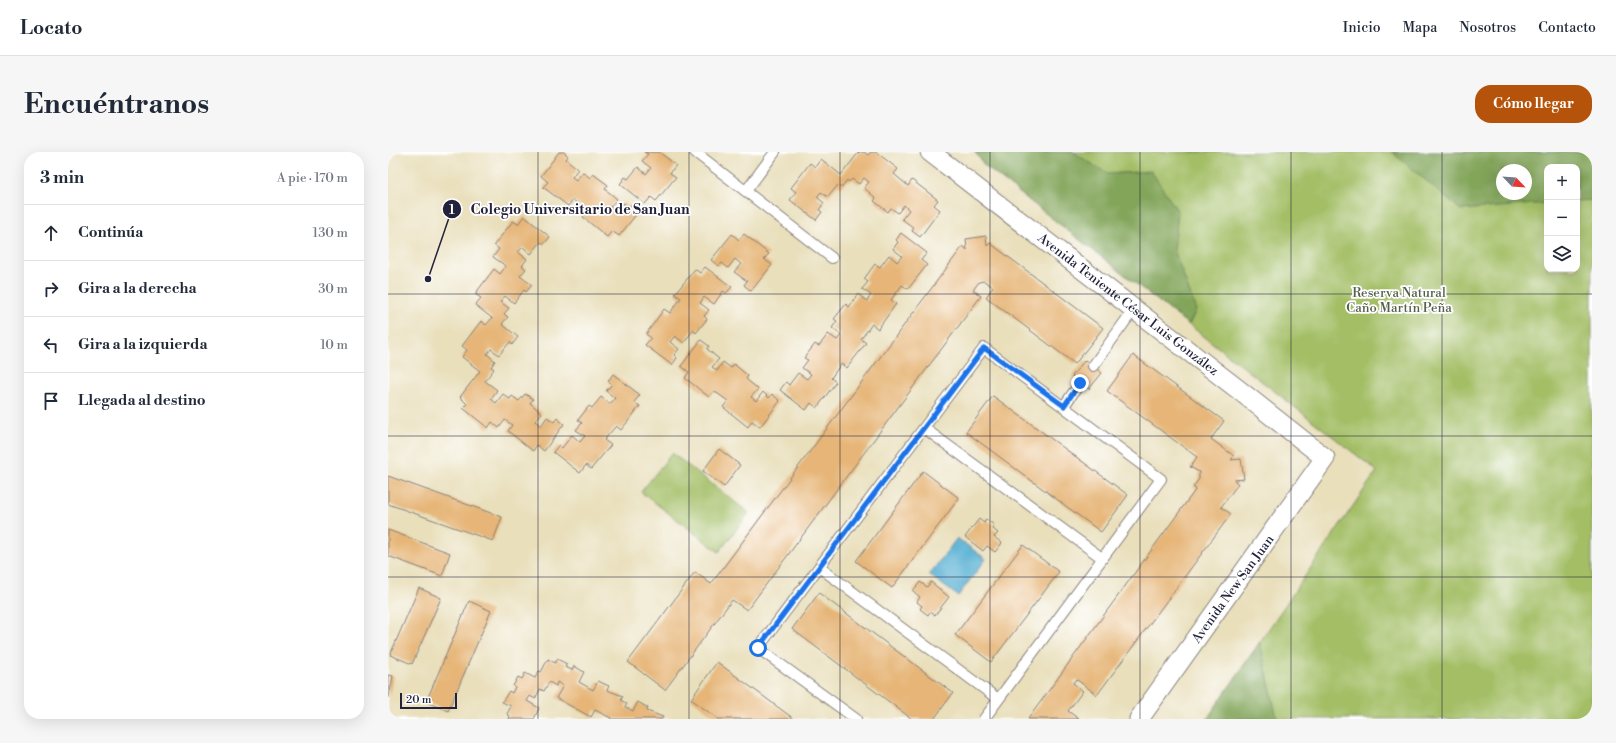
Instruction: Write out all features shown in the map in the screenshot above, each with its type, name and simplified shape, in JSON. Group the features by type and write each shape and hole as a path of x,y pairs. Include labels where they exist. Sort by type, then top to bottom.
{"street":[{"name":"Avenida Teniente César Luis González","path":"930,152 1325,458"},
{"name":"Avenida New San Juan","path":"1139,719 1325,458"}],"lane":[{"path":"695,152 832,258"},
{"path":"746,191 775,152"},
{"path":"1093,366 1134,309"},
{"path":"856,719 758,648 984,348 1161,479 984,719"},
{"path":"1064,406 1080,383"},
{"path":"924,428 1102,558"},
{"path":"819,568 998,699"}],"green space":[{"name":"Reserva Natural Caño Martín Peña","path":"975,152 1592,152 1592,719 1207,719 1377,471 985,166"},
{"path":"975,152 1073,152 1108,174 1151,171 1178,212 1174,250 1196,310 1189,325 985,166"},
{"path":"1392,152 1592,152 1592,200 1580,201 1580,164 1544,164 1544,203 1461,210"},
{"path":"672,453 749,513 719,552 641,492"},
{"path":"1260,642 1277,719 1207,719"}],"water":[{"path":"957,538 986,559 958,596 929,575"}],"building":[{"path":"559,152 564,152 568,156 566,159 578,169 572,177 576,180 583,172 590,178 593,174 608,185 605,189 617,199 610,207 616,211 623,203 629,207 632,204 639,211 619,236 612,231 607,237 583,217 588,211 573,200 568,206 543,187 548,182 541,176"},
{"path":"644,152 659,152 676,165 670,173 676,177 656,201 651,197 645,204 620,184 625,177 628,179 638,167 646,174 651,168 642,161 648,154"},
{"path":"859,152 864,152 868,155 871,152 876,152 898,169 894,174 908,186 912,180 938,200 934,205 940,210 920,237 912,231 914,228 902,219 909,210 904,205 898,213 891,208 888,212 874,201 876,198 864,188 869,182 864,178 859,184 852,179 849,182 847,180 841,188 838,185 828,197 821,192 817,197 824,203 819,210 822,212 816,220 790,200 796,192 791,188 810,163 815,167 821,159 841,175"},
{"path":"524,216 550,237 544,244 541,242 531,254 523,247 518,252 527,259 522,266 526,269 520,276 532,285 526,292 524,290 514,303 505,296 500,302 509,308 504,314 508,317 502,324 518,337 512,345 510,342 499,355 491,349 487,354 495,361 491,367 494,369 485,381 497,390 491,399 496,403 503,394 510,399 512,396 519,401 525,394 533,399 530,403 542,413 535,421 541,426 547,417 554,422 557,418 564,424 544,451 537,445 533,451 508,431 512,425 505,420 499,428 492,422 488,428 463,408 467,404 460,397 480,371 462,357 467,350 462,346 481,321 486,325 492,318 475,305 481,298 475,294 494,269 500,274 506,266 493,257 499,249 494,245 513,221 518,224"},
{"path":"901,233 927,253 921,260 927,265 908,289 902,285 891,300 896,304 878,329 872,324 861,339 866,343 847,368 841,364 831,378 836,382 817,408 811,403 806,410 780,390 786,382 789,385 798,373 807,379 811,374 802,368 808,360 804,358 815,344 819,346 828,334 837,340 841,335 832,328 837,321 834,319 846,304 849,307 858,294 867,301 871,295 862,289 868,282 864,279 875,264 880,267 889,255 897,262 902,256 893,249 898,242 896,240"},
{"path":"732,234 739,240 744,234 769,254 764,259 772,265 751,291 744,285 747,281 734,272 741,264 735,259 728,268 722,263 719,266 711,260"},
{"path":"986,236 987,246 990,243 1103,328 1075,364 986,297 993,287 984,281 979,282 973,290 981,296 747,610 732,600 665,690 628,662 695,572 711,584 963,246 967,250 966,239"},
{"path":"705,267 732,287 726,293 723,291 714,304 704,297 700,303 709,310 704,316 707,319 696,333 693,330 684,343 675,336 670,342 679,349 674,355 677,358 672,365 645,345 651,338 646,334 664,309 670,313 681,298 675,294 695,269 700,273"},
{"path":"701,340 709,346 707,349 719,359 712,367 717,371 723,362 731,368 734,364 748,376 746,379 758,389 751,397 756,401 763,392 769,398 772,394 780,401 760,427 752,421 748,427 723,407 728,401 714,391 709,397 685,378 689,372 681,366"},
{"path":"1133,355 1224,421 1211,439 1234,456 1231,460 1241,459 1244,479 1234,480 1238,484 1221,507 1231,514 1097,695 1076,679 1073,683 1083,691 1068,711 1079,719 1028,719 1196,489 1193,487 1199,479 1199,472 1190,467 1197,457 1107,391"},
{"path":"1085,360 1102,373 1089,389 1072,376"},
{"path":"613,374 640,395 634,402 640,406 621,430 616,426 604,440 611,445 591,469 586,465 580,473 553,452 559,445 562,448 572,435 580,442 585,436 576,430 582,423 578,420 589,406 592,408 601,397 610,404 615,398 606,391 612,384 608,381"},
{"path":"993,396 1128,495 1101,532 966,432"},
{"path":"719,449 740,465 724,487 703,471"},
{"path":"923,471 959,498 892,588 856,561"},
{"path":"388,476 502,517 493,541 388,504"},
{"path":"979,519 984,523 986,519 994,525 992,528 998,533 994,537 1002,543 995,552 987,546 983,551 965,537"},
{"path":"388,530 450,553 442,576 388,556"},
{"path":"1023,545 1059,572 991,662 955,635"},
{"path":"920,582 927,587 931,582 949,597 935,615 930,612 928,615 920,609 922,606 917,602 920,597 913,591"},
{"path":"419,588 441,598 412,664 390,655"},
{"path":"819,593 953,693 934,719 912,719 792,629"},
{"path":"469,601 491,611 448,711 426,702"},
{"path":"548,659 555,663 557,659 567,664 565,667 572,670 574,666 584,672 579,682 593,690 598,681 609,686 607,690 623,696 621,700 627,704 625,707 633,711 638,702 648,708 647,711 663,717 662,719 610,719 611,718 595,710 591,717 556,698 563,686 557,682 556,686 549,682 544,691 540,689 535,699 530,696 527,701 539,708 534,719 509,719 510,716 507,714 511,706 502,702 509,691 512,693 515,687 513,686 518,677 522,679 525,673 535,678 539,671 541,672"},
{"path":"717,662 794,719 718,719 691,699"},
{"path":"388,675 393,676 389,697 388,697"}],"place":[{"name":"Colegio Universitario de San Juan","path":"428,279"}],"route":[{"path":"758,648 984,348 1064,406 1080,383"}]}
